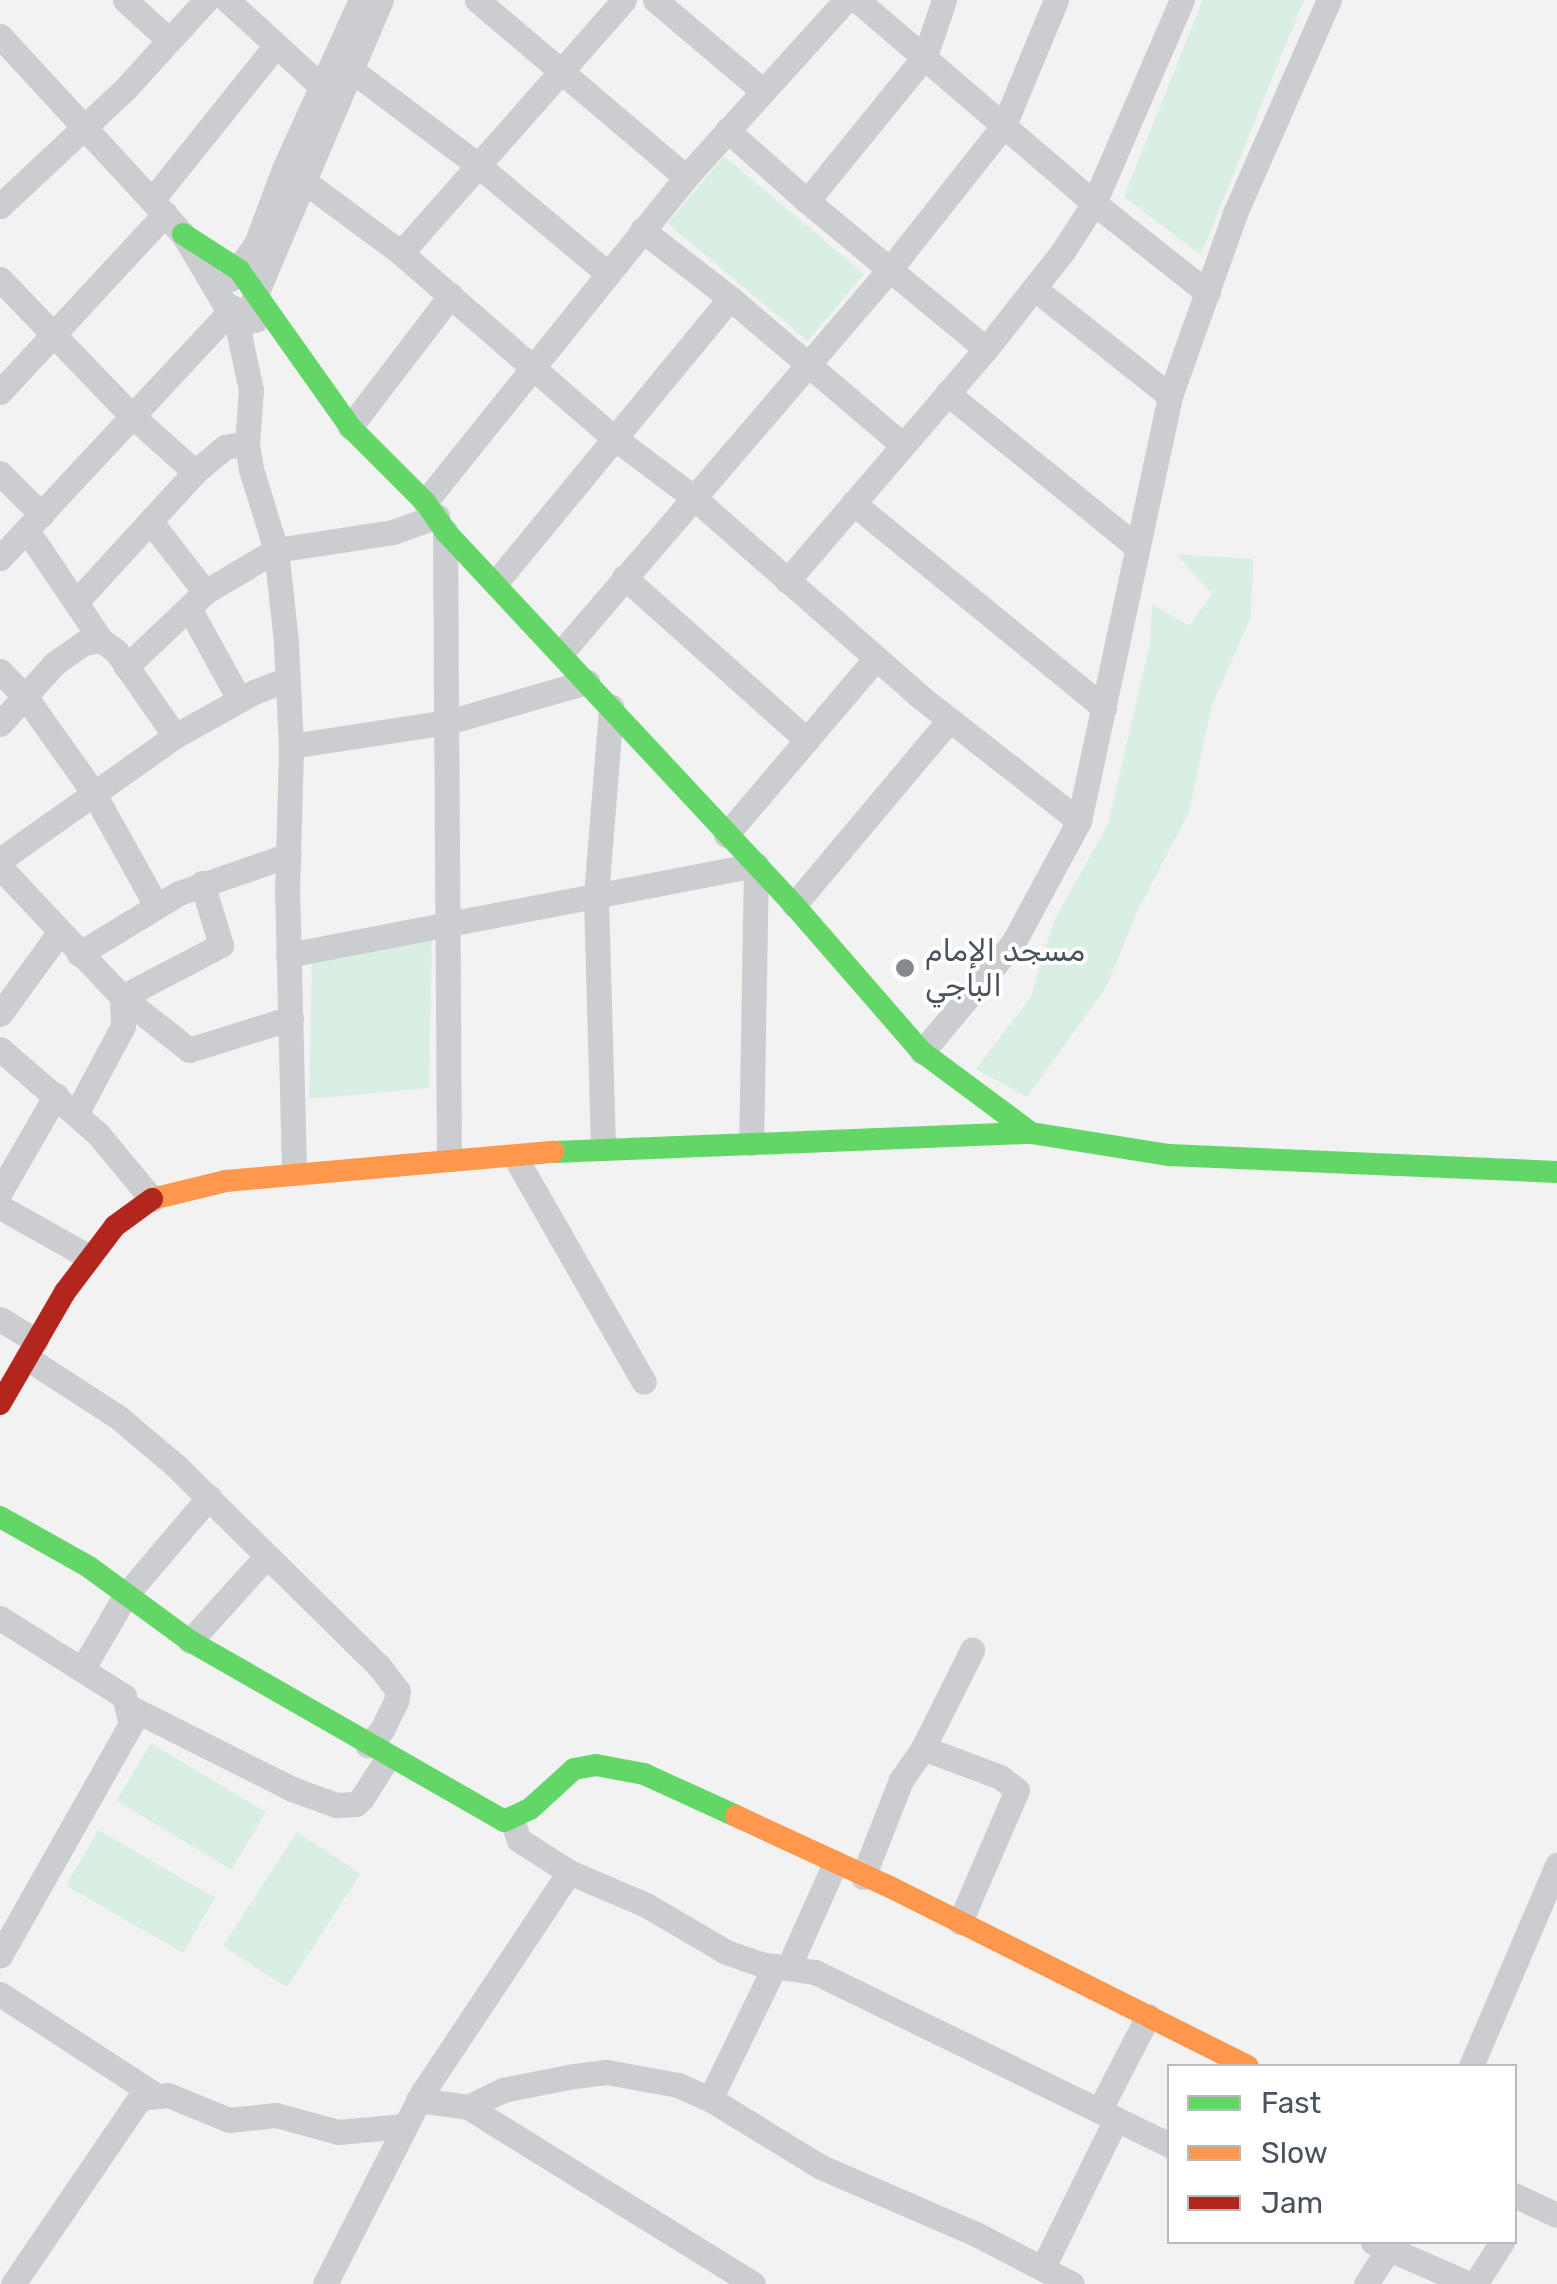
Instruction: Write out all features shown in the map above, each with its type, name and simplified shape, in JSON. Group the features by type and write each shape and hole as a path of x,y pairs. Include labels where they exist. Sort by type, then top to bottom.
{"street":[{"path":"124,0 169,40"},
{"path":"0,206 206,0"},
{"path":"227,0 322,87"},
{"path":"0,558 35,524 130,414 238,303 294,174 322,87 360,0"},
{"path":"294,1172 288,955 288,679 276,550 247,443 250,390 239,334 239,270 354,72 381,0"},
{"path":"477,0 686,176"},
{"path":"401,254 624,0"},
{"path":"655,0 763,91"},
{"path":"126,667 197,600 276,550 394,532 436,516 532,368 686,176 846,0"},
{"path":"857,0 1094,203 1208,293"},
{"path":"807,201 925,56 944,0"},
{"path":"561,653 890,269 1004,125 1056,0"},
{"path":"787,582 1035,289 1094,203 1182,0"},
{"path":"922,1052 1013,943 1078,821 1170,396 1235,213 1329,0"},
{"path":"0,36 183,234 238,303 284,332 350,427 794,904 922,1052 1031,1134"},
{"path":"0,392 54,334 158,207 276,44"},
{"path":"354,72 479,166 608,274"},
{"path":"727,130 986,348"},
{"path":"294,174 451,295 612,438 693,498 949,720 1078,821"},
{"path":"642,230 730,298 902,446"},
{"path":"183,234 239,270"},
{"path":"0,279 130,414 195,472"},
{"path":"1035,289 1170,396"},
{"path":"350,427 451,295"},
{"path":"496,581 730,298"},
{"path":"948,394 1136,546"},
{"path":"76,602 195,472 225,447 247,443"},
{"path":"0,473 35,524 101,640"},
{"path":"853,503 1104,708"},
{"path":"436,516 448,722 449,1159"},
{"path":"150,521 197,600 240,699"},
{"path":"624,578 806,740"},
{"path":"0,724 27,700 54,663 84,643 101,640 109,643 175,736"},
{"path":"726,834 876,658"},
{"path":"0,671 27,700 92,792 156,905"},
{"path":"288,679 240,699 175,736 92,792 0,863 59,933 122,997 189,1050 291,1018"},
{"path":"291,746 448,722 587,682"},
{"path":"604,1148 596,895 611,708"},
{"path":"794,904 949,720"},
{"path":"79,954 156,905 202,884 289,855"},
{"path":"288,955 756,866"},
{"path":"750,1143 756,866"},
{"path":"122,997 221,945 202,884"},
{"path":"0,1014 59,933"},
{"path":"76,1114 124,1026 122,997"},
{"path":"0,1049 56,1095 127,1164 152,1199"},
{"path":"0,1192 56,1095"},
{"path":"0,1404 89,1257 115,1226 152,1199 226,1181 294,1172 604,1148 1031,1134 1169,1156 1557,1172"},
{"path":"514,1157 644,1382"},
{"path":"0,1206 89,1257"},
{"path":"0,1319 31,1350 118,1417 209,1497 378,1666 398,1691 362,1798 356,1804 336,1805 292,1789 130,1708"},
{"path":"83,1668 126,1596 209,1497"},
{"path":"0,1517 89,1567 190,1641 463,1802 512,1820"},
{"path":"190,1641 266,1557"},
{"path":"0,1618 124,1696 131,1724 0,1956"},
{"path":"864,1877 900,1780 923,1748 972,1650"},
{"path":"923,1748 1000,1777 1017,1790 960,1922"},
{"path":"512,1820 574,1768 596,1765 644,1774 960,1922 1244,2064"},
{"path":"512,1820 518,1840 569,1872 646,1905 726,1952 815,1972 1167,2145"},
{"path":"710,2098 835,1863"},
{"path":"1472,2064 1557,1865"},
{"path":"325,2284 418,2100 569,1872"},
{"path":"0,1994 154,2094 229,2120 276,2115 338,2132 404,2126"},
{"path":"1043,2267 1148,2016"},
{"path":"468,2108 503,2090 607,2072 644,2076 710,2098 820,2167 1043,2267 1072,2284"},
{"path":"13,2284 132,2108 140,2098 154,2094"},
{"path":"418,2100 468,2108 753,2284"},
{"path":"1519,2206 1557,2215"},
{"path":"1366,2284 1385,2244 1472,2284 1501,2244"}],"green space":[{"path":"1203,0 1304,0 1201,255 1124,197"},
{"path":"724,156 864,274 808,341 667,223"},
{"path":"1176,554 1253,559 1251,617 1212,705 1189,812 1139,908 1105,989 1027,1097 976,1069 1030,998 1054,921 1108,824 1150,643 1152,604 1189,626 1212,594"},
{"path":"432,938 429,1088 309,1099 312,960"},
{"path":"151,1743 266,1812 231,1869 116,1800"},
{"path":"98,1830 215,1898 183,1953 66,1885"},
{"path":"297,1832 361,1873 287,1987 223,1946"}],"traffic: fast":[{"path":"183,234 239,270 350,427 425,502 445,531 794,905 922,1052 1031,1133"},
{"path":"554,1152 1031,1133 1169,1155 1557,1172"},
{"path":"0,1517 89,1567 190,1641 504,1821 530,1809 574,1769 596,1765 644,1774 736,1816"}],"traffic: slow":[{"path":"152,1199 226,1181 554,1152"},
{"path":"736,1816 890,1887 1244,2064"}],"traffic: jam":[{"path":"0,1404 65,1292 115,1226 152,1199"}],"place":[{"name":"مسجد الإمام الباجي","path":"905,968"}]}
